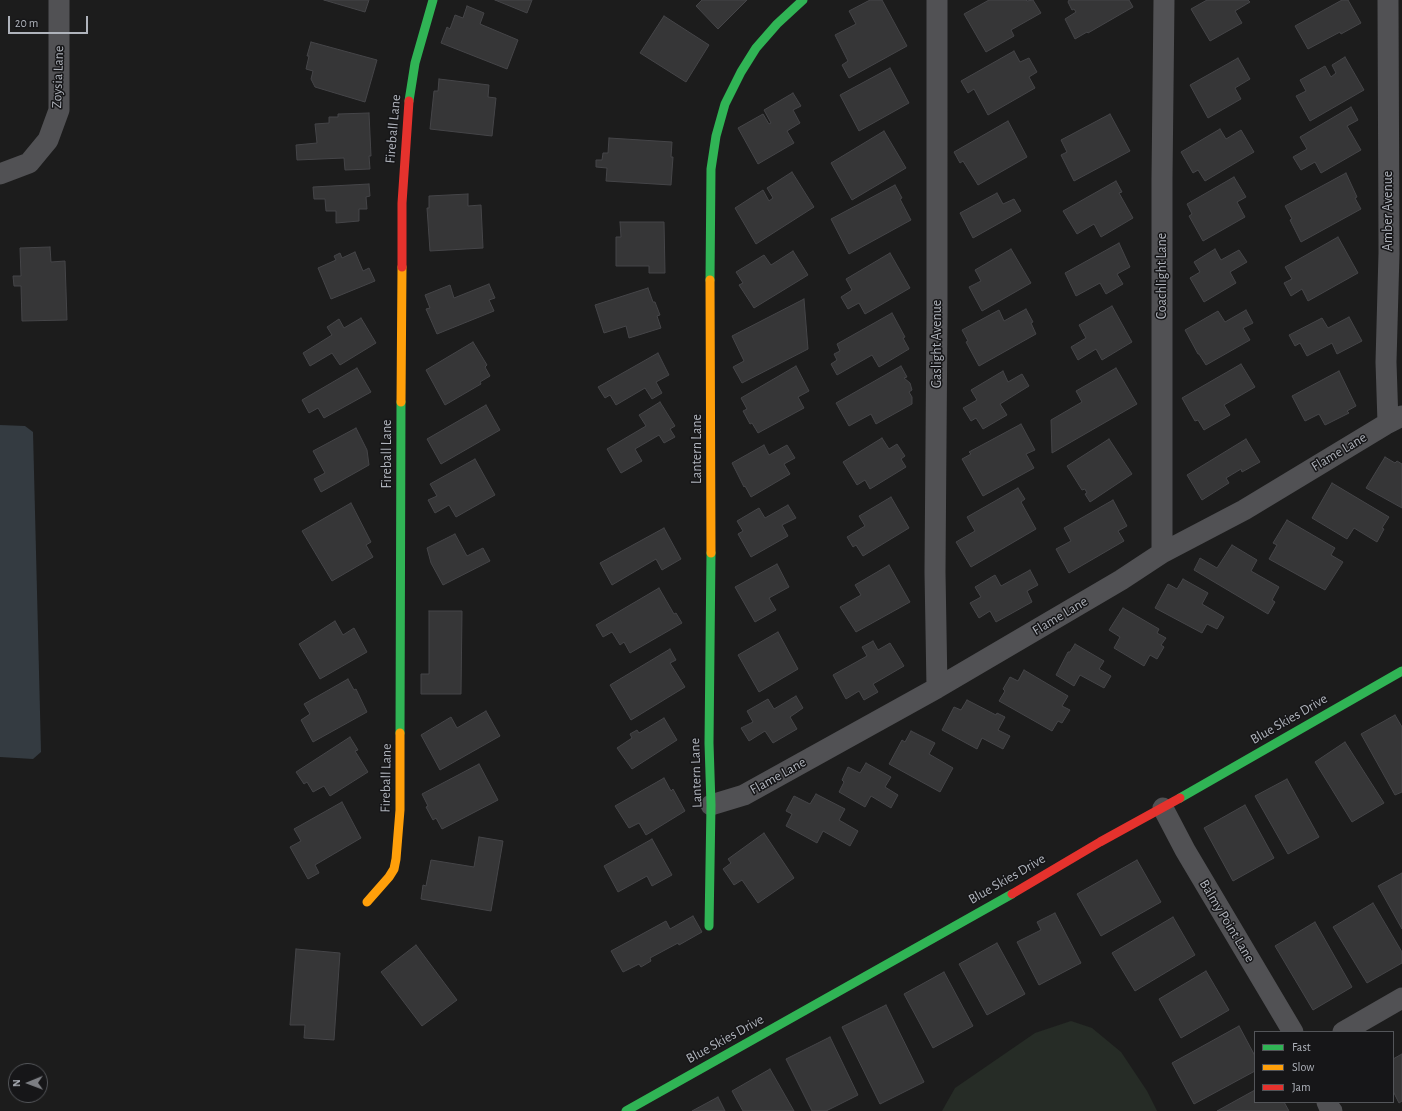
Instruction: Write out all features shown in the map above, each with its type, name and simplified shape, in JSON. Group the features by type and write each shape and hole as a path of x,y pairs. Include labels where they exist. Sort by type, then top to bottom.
{"street":[{"name":"Zoysia Lane","path":"0,174 28,163 48,140 59,110 59,0"},
{"name":"Fireball Lane","path":"367,902 389,877 394,868 398,831 401,730 400,605 402,203 409,97 417,56 433,0"},
{"name":"Lantern Lane","path":"709,926 711,805 709,743 711,570 711,169 716,136 725,104 741,72 756,48 776,24 803,0"},
{"name":"Gaslight Avenue","path":"937,0 935,572 937,688"},
{"name":"Coachlight Lane","path":"1162,553 1162,179 1164,0"},
{"name":"Amber Avenue","path":"1388,0 1388,253 1386,362 1395,419"},
{"name":"Flame Lane","path":"711,805 744,795 937,688 1121,580 1162,553 1244,510 1395,419"},
{"name":"Blue Skies Drive","path":"626,1111 1020,889 1100,842 1163,808 1402,671"},
{"name":"Balmy Point Lane","path":"1163,808 1185,850 1292,1031"},
{"path":"1345,1031 1402,998"}],"shaded area":[{"path":"0,425 25,426 33,432 41,752 33,759 0,757"},
{"path":"1071,1021 1092,1028 1121,1052 1147,1091 1157,1111 942,1111 955,1088 1035,1033"}],"building":[{"path":"324,0 369,0 365,12"},
{"path":"495,0 532,0 527,13"},
{"path":"702,0 747,0 718,29 696,6"},
{"path":"870,0 882,0 907,46 849,78 842,65 848,61 835,35 856,24 849,11"},
{"path":"989,0 1033,0 1041,13 1011,30 1014,36 986,52 964,14"},
{"path":"1069,0 1129,0 1133,7 1075,39 1065,19 1076,12 1074,9 1072,10 1068,2"},
{"path":"1207,0 1248,0 1250,2 1235,11 1242,23 1210,41 1191,9"},
{"path":"1342,0 1348,0 1361,23 1308,49 1295,26"},
{"path":"467,6 484,13 480,24 518,40 507,69 441,43 447,27 450,29 455,15 463,18"},
{"path":"664,16 709,45 686,82 640,53"},
{"path":"311,42 377,60 365,102 315,87 311,79 313,71 306,69 309,56 307,56"},
{"path":"1014,51 1020,62 1029,58 1037,72 1029,77 1035,88 988,115 974,89 968,93 961,81"},
{"path":"1345,57 1364,90 1310,121 1296,96 1306,91 1300,80 1325,66 1331,77 1336,73 1332,65"},
{"path":"1238,58 1250,79 1235,88 1241,99 1208,118 1190,85"},
{"path":"890,68 909,103 859,131 840,95"},
{"path":"439,79 489,85 488,97 496,98 492,136 430,129 434,91 438,91"},
{"path":"793,93 801,106 793,110 800,123 787,131 794,143 758,164 738,128 763,114 769,124 771,123 764,110"},
{"path":"1351,107 1358,120 1347,126 1361,150 1321,173 1315,162 1301,170 1293,157 1307,149 1300,137"},
{"path":"369,113 371,156 369,156 370,169 345,170 344,158 297,160 296,145 317,143 315,124 329,123 329,117 338,117 338,114"},
{"path":"1110,114 1130,151 1074,181 1061,155 1067,152 1061,140"},
{"path":"1008,121 1027,157 978,185 963,161 960,163 954,152"},
{"path":"1220,129 1226,139 1241,130 1254,152 1205,181 1198,170 1193,173 1181,152"},
{"path":"884,131 906,168 852,200 831,163"},
{"path":"609,138 672,142 671,157 673,157 671,185 606,181 607,168 596,167 596,160 602,160 603,153 608,153"},
{"path":"792,172 814,207 756,244 735,208 763,190 769,201 773,198 767,188"},
{"path":"1346,173 1357,197 1355,198 1361,209 1301,242 1285,206"},
{"path":"1234,177 1246,197 1237,202 1245,217 1203,241 1189,216 1192,214 1187,204"},
{"path":"1116,181 1122,192 1119,193 1133,218 1101,237 1094,224 1077,234 1063,211"},
{"path":"369,184 370,196 366,197 367,209 359,209 359,221 336,223 336,211 326,211 325,199 314,199 313,187"},
{"path":"895,185 902,198 900,199 911,220 849,254 831,219"},
{"path":"997,193 1003,204 1014,199 1021,211 973,238 960,213"},
{"path":"468,194 468,206 481,205 483,248 430,251 427,208 429,208 429,196"},
{"path":"620,222 664,222 665,273 649,273 649,266 616,266 616,237 621,237"},
{"path":"1338,237 1358,273 1308,301 1302,289 1291,296 1284,283 1292,279 1285,267"},
{"path":"1119,243 1130,267 1117,274 1123,284 1106,294 1100,283 1076,296 1065,273"},
{"path":"50,247 51,262 65,261 67,320 22,321 21,286 14,286 13,276 21,276 20,248"},
{"path":"1011,249 1031,283 982,311 969,287 981,281 975,270"},
{"path":"1215,249 1221,260 1239,250 1247,262 1230,272 1236,283 1204,302 1190,278 1200,272 1194,262"},
{"path":"793,251 808,275 754,308 739,285 743,283 736,272 764,255 771,265"},
{"path":"355,252 363,271 369,268 375,281 331,299 318,268 336,260 334,256 340,253 342,258"},
{"path":"890,253 910,288 865,314 859,303 848,309 841,297 852,290 846,279"},
{"path":"489,284 495,298 489,300 494,311 437,334 426,309 430,308 425,295 450,285 454,298"},
{"path":"648,288 660,315 657,316 661,328 629,338 626,326 604,333 595,305"},
{"path":"804,299 808,349 742,383 733,367 744,361 732,336"},
{"path":"1112,306 1132,342 1102,360 1096,349 1078,360 1071,347 1086,338 1079,325"},
{"path":"1026,309 1033,322 1031,323 1036,334 979,366 966,342 968,341 962,330 999,310 1004,321"},
{"path":"1246,310 1253,323 1243,328 1250,340 1206,365 1198,354 1185,330 1218,311 1225,322"},
{"path":"892,313 905,337 903,338 909,349 879,367 872,355 837,375 831,364 837,360 834,354 840,351 837,344"},
{"path":"1349,317 1362,341 1337,354 1332,343 1307,356 1300,343 1295,346 1289,335 1322,318 1328,328"},
{"path":"361,318 376,343 340,365 332,353 310,366 303,353 332,335 327,327 339,319 344,328"},
{"path":"473,342 487,365 485,367 490,376 480,382 481,384 445,405 426,370"},
{"path":"658,353 669,375 656,382 662,393 652,399 645,388 616,405 610,395 605,398 598,387"},
{"path":"1241,364 1255,387 1224,405 1230,415 1204,430 1198,420 1195,421 1182,398"},
{"path":"796,366 809,391 798,397 804,408 758,433 752,423 750,424 743,411 747,409 741,398"},
{"path":"901,366 907,377 904,378 910,383 912,390 909,392 912,397 912,404 876,424 871,414 849,426 836,403"},
{"path":"357,368 371,392 324,418 318,408 309,413 302,400"},
{"path":"1116,368 1137,404 1052,453 1051,420 1082,402 1076,391"},
{"path":"1003,371 1008,382 1022,374 1029,386 1000,404 1007,415 983,429 976,418 971,421 963,408 977,400 971,390"},
{"path":"1339,371 1356,406 1347,411 1349,413 1325,425 1319,414 1305,421 1292,396"},
{"path":"660,402 675,426 670,429 675,437 664,443 659,435 635,449 642,461 621,473 607,449 646,426 639,415"},
{"path":"486,405 500,430 441,464 427,439"},
{"path":"1021,424 1035,450 1026,454 1034,468 983,496 962,459 971,454 969,452"},
{"path":"356,428 367,450 369,465 321,492 314,479 325,473 313,451"},
{"path":"882,438 889,449 897,444 905,456 901,459 906,467 870,489 865,480 857,485 843,462"},
{"path":"1109,439 1132,474 1090,502 1085,494 1087,493 1085,489 1082,490 1067,466"},
{"path":"1246,439 1260,462 1242,472 1241,469 1226,478 1229,483 1202,500 1187,475"},
{"path":"764,445 769,455 787,445 795,458 784,464 790,474 751,497 745,486 744,487 732,463"},
{"path":"1385,457 1395,463 1397,461 1402,464 1402,508 1366,488"},
{"path":"475,459 495,495 456,517 449,505 435,513 428,500 437,496 430,484"},
{"path":"1332,483 1389,517 1382,528 1384,529 1377,542 1354,528 1347,539 1312,518"},
{"path":"1018,488 1025,499 1021,502 1036,529 971,567 956,542 975,531 967,517"},
{"path":"891,497 909,528 863,556 856,545 853,547 847,537 865,526 859,516"},
{"path":"1113,500 1127,526 1118,531 1124,541 1069,573 1056,549 1071,541 1064,528"},
{"path":"351,503 371,542 366,545 373,557 332,581 302,531"},
{"path":"788,505 796,518 782,525 788,536 751,557 738,534 743,531 737,521 759,508 765,518"},
{"path":"1287,520 1335,548 1331,555 1343,562 1325,590 1269,559 1277,545 1273,543"},
{"path":"664,528 681,559 662,570 656,559 612,585 600,563"},
{"path":"455,534 467,556 483,548 490,561 443,585 431,563 427,548"},
{"path":"1232,545 1257,560 1251,571 1279,587 1272,600 1275,602 1268,614 1194,570 1200,558 1217,568"},
{"path":"777,564 789,587 769,598 776,610 755,622 735,587"},
{"path":"889,565 910,602 856,632 840,607 861,595 855,585"},
{"path":"1030,570 1038,585 1027,591 1032,602 996,622 990,611 979,618 970,603 981,597 975,587 995,575 1001,586"},
{"path":"1183,579 1208,593 1202,604 1224,617 1217,629 1207,624 1202,633 1155,608 1168,584 1177,589"},
{"path":"659,588 674,614 676,613 682,623 630,653 624,642 620,645 612,632 603,637 596,625"},
{"path":"1123,608 1159,629 1157,633 1166,638 1161,645 1164,647 1157,659 1150,655 1144,666 1114,648 1120,637 1109,630"},
{"path":"429,611 462,611 461,694 421,694 421,674 429,674"},
{"path":"335,621 343,635 354,628 367,652 320,679 299,644"},
{"path":"778,632 798,669 759,692 738,655"},
{"path":"873,641 878,650 890,643 904,666 873,684 878,692 864,700 859,691 846,699 833,675 867,656 862,647"},
{"path":"1075,644 1104,661 1099,669 1111,676 1104,688 1080,675 1074,686 1056,675 1068,652 1070,652"},
{"path":"670,649 676,660 670,663 685,687 631,720 610,685"},
{"path":"1024,670 1068,696 1062,706 1070,710 1062,723 1058,721 1052,731 999,701 1005,691 1003,689 1010,677 1018,681"},
{"path":"348,679 354,690 356,689 367,712 313,742 301,720 310,714 304,704"},
{"path":"796,696 803,708 790,717 797,729 773,743 765,731 749,741 741,728 753,722 747,711 768,699 774,709"},
{"path":"967,700 996,715 997,713 1005,717 998,730 1010,736 1003,749 982,738 977,749 942,730 954,707 961,710"},
{"path":"486,711 500,736 440,770 421,735 451,717 457,728"},
{"path":"1395,715 1402,727 1402,792 1395,795 1361,734"},
{"path":"664,718 677,740 632,769 617,748 632,738 630,734 637,730 639,733"},
{"path":"911,731 935,743 929,754 953,768 940,792 889,764 902,740 905,742"},
{"path":"350,737 358,750 355,751 368,772 330,796 324,786 313,792 307,782 304,784 296,772"},
{"path":"1345,742 1384,803 1352,822 1315,762"},
{"path":"866,763 891,777 885,787 898,795 891,808 871,796 865,807 839,792 844,782 842,780 848,767 860,773"},
{"path":"479,764 498,800 442,829 436,818 433,820 426,807 428,806 422,794"},
{"path":"664,778 671,791 673,789 685,811 646,835 639,823 629,828 615,806"},
{"path":"1287,779 1319,837 1288,854 1255,796"},
{"path":"816,794 845,809 839,820 858,831 850,846 823,831 817,843 786,826 792,814 786,811 794,796 810,804"},
{"path":"342,802 361,838 315,865 319,873 308,879 290,847 301,841 294,829"},
{"path":"1245,805 1274,858 1233,881 1204,828"},
{"path":"764,833 794,878 758,903 742,880 734,885 723,869 731,863 728,859"},
{"path":"479,837 503,841 491,911 421,899 423,885 426,886 431,860 474,867"},
{"path":"652,839 672,875 652,886 647,876 618,892 604,866"},
{"path":"1137,860 1161,902 1101,936 1077,894"},
{"path":"1402,873 1402,929 1378,886"},
{"path":"1373,903 1402,952 1402,963 1367,983 1333,927"},
{"path":"1055,913 1081,963 1039,985 1017,942 1041,930 1037,922"},
{"path":"693,916 702,932 679,945 678,943 650,958 651,961 641,967 639,964 623,972 611,951 666,921 670,929"},
{"path":"1173,917 1195,955 1135,991 1112,953"},
{"path":"1315,922 1352,987 1313,1010 1275,946"},
{"path":"997,943 1025,994 987,1015 959,964"},
{"path":"416,945 457,1000 422,1026 381,972"},
{"path":"296,949 340,953 334,1040 304,1038 305,1025 290,1025"},
{"path":"1206,971 1229,1010 1181,1038 1159,999"},
{"path":"944,972 973,1026 933,1048 904,994"},
{"path":"886,1005 924,1082 880,1104 842,1027"},
{"path":"1239,1026 1254,1054 1254,1072 1194,1104 1172,1063"},
{"path":"830,1037 858,1095 826,1111 812,1111 786,1059"},
{"path":"1402,1054 1402,1101 1399,1103 1394,1093 1394,1058"},
{"path":"770,1069 794,1111 743,1111 732,1091"},
{"path":"1254,1091 1254,1103 1285,1103 1289,1111 1217,1111"},
{"path":"718,1097 725,1111 692,1111"}],"traffic: fast":[{"path":"409,101 415,63 433,0"},
{"path":"710,280 711,169 716,136 725,104 741,72 756,48 777,24 803,0"},
{"path":"400,733 401,402"},
{"path":"709,926 711,805 709,743 711,553"},
{"path":"1180,798 1402,671"},
{"path":"626,1111 1012,894"}],"traffic: slow":[{"path":"401,402 402,267"},
{"path":"710,280 711,553"},
{"path":"367,902 389,877 394,869 396,859 400,810 400,733"}],"traffic: jam":[{"path":"402,267 402,203 409,101"},
{"path":"1012,894 1100,842 1180,798"}]}
